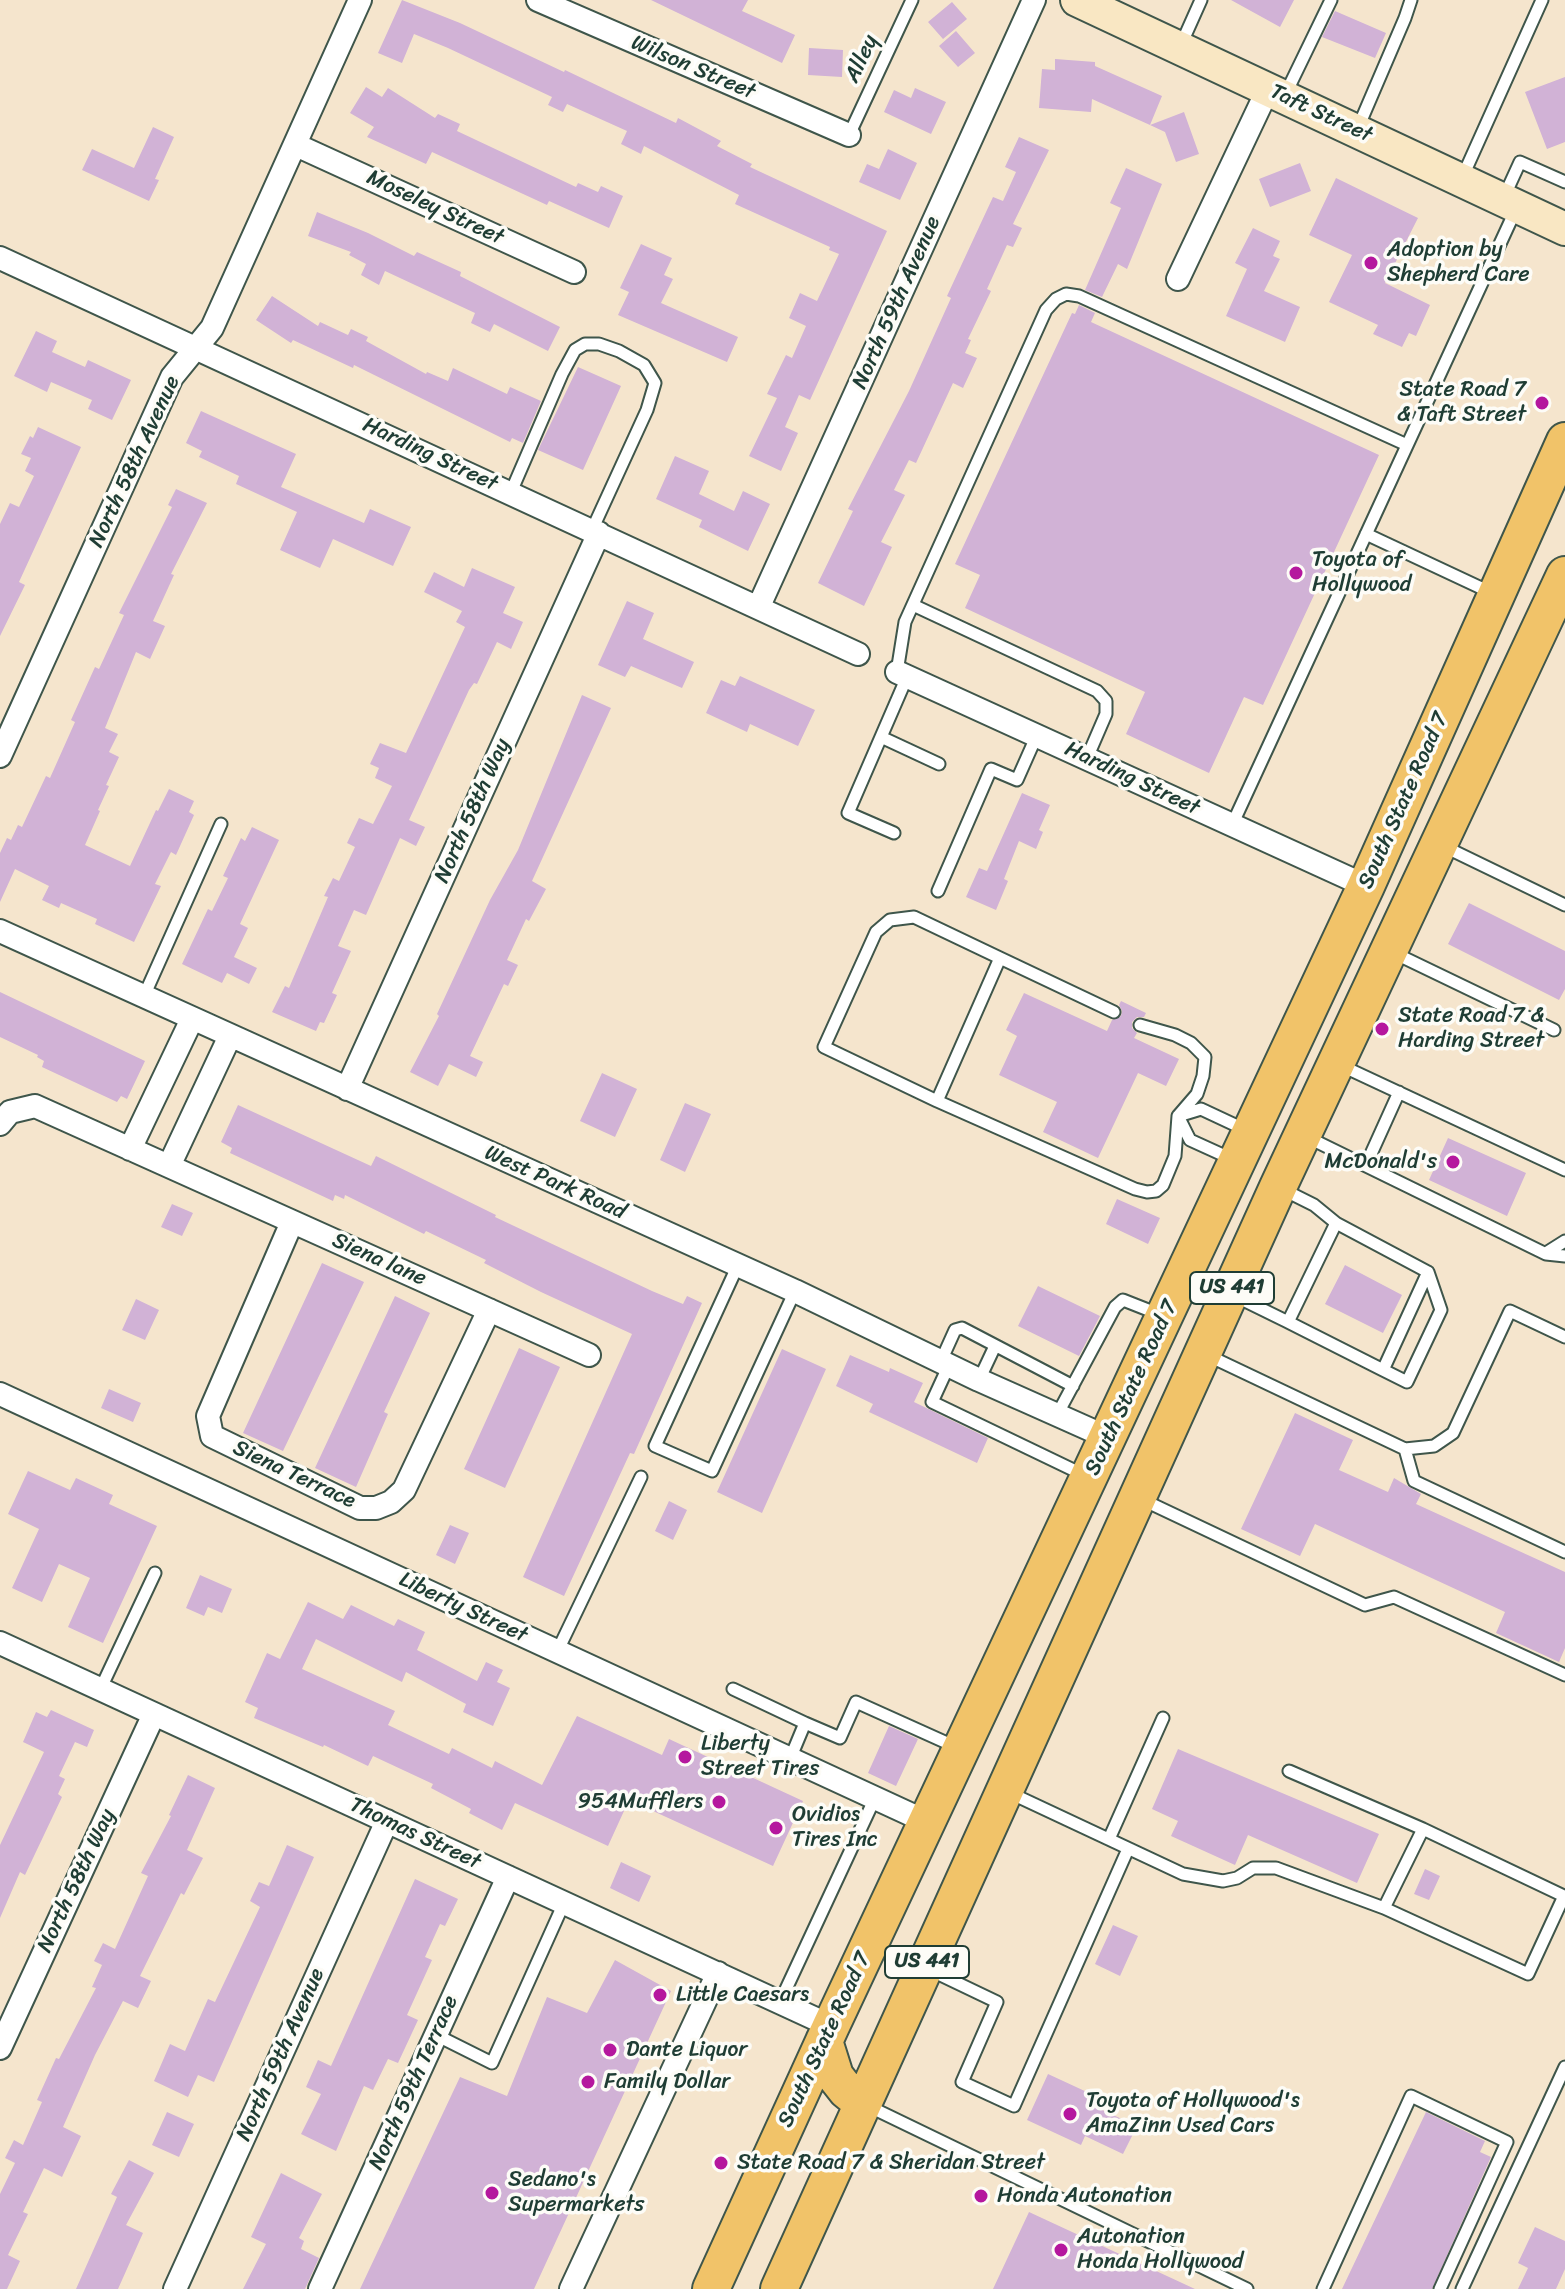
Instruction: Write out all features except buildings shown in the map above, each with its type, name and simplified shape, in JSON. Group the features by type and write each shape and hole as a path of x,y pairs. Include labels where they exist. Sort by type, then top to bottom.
{"main road":[{"name":"South State Road 7","path":"711,2289 827,2033 1245,1148 1565,441"},
{"name":"US 441","path":"779,2289 1229,1293 1437,844 1565,577"},
{"path":"1412,783 1417,815 1437,844"},
{"path":"1366,886 1383,913 1389,951"},
{"path":"1182,1280 1182,1323 1188,1336 1203,1352"},
{"path":"1109,1438 1124,1463 1133,1506"},
{"path":"827,2033 835,2076 862,2103"}],"street":[{"name":"North 58th Avenue","path":"0,756 172,377 212,328 360,0"},
{"name":"Wilson Street","path":"538,0 849,135"},
{"name":"North 59th Avenue","path":"759,606 1034,0"},
{"name":"Taft Street","path":"1098,4 1179,48 1564,227"},
{"path":"1178,279 1276,93"},
{"name":"Moseley Street","path":"296,145 574,272"},
{"name":"Harding Street","path":"0,258 858,654"},
{"name":"North 58th Way","path":"347,1089 596,531"},
{"name":"Harding Street","path":"902,674 1366,886"},
{"name":"West Park Road","path":"0,931 795,1291 979,1380 1109,1438"},
{"path":"130,1149 192,1019"},
{"path":"169,1166 230,1036"},
{"name":"Siena lane","path":"0,1124 10,1112 35,1106 589,1355"},
{"name":"Siena Terrace","path":"292,1222 208,1416 212,1436 360,1508 384,1505 404,1490 489,1310"},
{"name":"Liberty Street","path":"0,1394 927,1822"},
{"name":"Thomas Street","path":"0,1643 780,2002 827,2033"},
{"name":"North 58th Way","path":"0,2048 154,1714"},
{"name":"North 59th Avenue","path":"175,2289 387,1821"},
{"name":"North 59th Terrace","path":"320,2289 508,1877"},
{"path":"571,2289 718,1973"}],"lane":[{"name":"Alley","path":"849,135 912,0"},
{"path":"1179,48 1201,0"},
{"path":"1276,93 1331,0"},
{"path":"1357,130 1411,0"},
{"path":"1461,181 1542,0"},
{"path":"1232,825 1407,445 1510,204 1520,162 1565,182"},
{"path":"894,833 848,813 881,737 902,674 901,638 1046,310 1056,299 1066,294 1079,296 1407,445"},
{"path":"511,492 575,350 585,344 599,344 619,351 644,365 655,383 647,410 596,531"},
{"path":"1366,534 1497,595"},
{"path":"913,605 1097,691 1106,701 1106,714 1087,758"},
{"path":"938,891 991,769 1017,780 1037,735"},
{"path":"881,737 939,764"},
{"path":"144,996 221,824"},
{"path":"1437,844 1565,905"},
{"path":"1114,1012 914,917 890,920 876,932 824,1047 937,1101 1147,1192 1156,1191 1163,1185 1175,1156 1178,1116 1197,1094 1205,1057 1191,1043 1175,1035 1140,1025"},
{"path":"1389,951 1554,1030"},
{"path":"937,1101 1000,958"},
{"path":"1336,1063 1565,1170"},
{"path":"1366,1165 1399,1092"},
{"path":"1178,1116 1201,1109 1245,1148"},
{"path":"1178,1116 1190,1140 1245,1148"},
{"path":"1303,1135 1546,1254 1565,1256"},
{"path":"1229,1293 1407,1382 1441,1310 1428,1272 1336,1223 1314,1205 1278,1187"},
{"path":"1288,1322 1336,1223"},
{"path":"1546,1254 1565,1241"},
{"path":"738,1265 655,1446 712,1471 795,1291"},
{"path":"1383,1370 1428,1272"},
{"path":"1058,1413 1115,1307 1123,1300 1165,1316"},
{"path":"1203,1352 1405,1449 1434,1446 1453,1433 1510,1311 1565,1337"},
{"path":"1073,1386 962,1328 955,1330 932,1402 1090,1478"},
{"path":"979,1380 995,1346"},
{"path":"1405,1449 1414,1481 1565,1552"},
{"path":"557,1652 641,1477"},
{"path":"1133,1506 1365,1605 1394,1597 1565,1675"},
{"path":"100,1690 155,1573"},
{"path":"733,1689 840,1738 856,1702 961,1750"},
{"path":"1109,1839 1163,1718"},
{"path":"790,1759 805,1723"},
{"path":"1004,1790 1183,1874 1223,1881 1237,1878 1253,1868 1276,1868 1384,1908 1528,1974 1564,1896 1423,1829 1289,1771"},
{"path":"780,2002 875,1798"},
{"path":"1384,1908 1423,1829"},
{"path":"924,1967 997,2002 962,2082 1014,2106 1128,1849"},
{"path":"436,2035 492,2063 564,1903"},
{"path":"1462,2289 1565,2067"},
{"path":"1323,2289 1411,2096 1507,2142 1440,2289"},
{"path":"862,2103 1247,2289"}],"place":[{"name":"Adoption by Shepherd Care","path":"1371,263"},
{"name":"State Road 7 & Taft Street","path":"1542,403"},
{"name":"Toyota of Hollywood","path":"1296,573"},
{"name":"State Road 7 & Harding Street","path":"1382,1029"},
{"name":"McDonald's","path":"1453,1162"},
{"name":"Liberty Street Tires","path":"685,1757"},
{"name":"954Mufflers","path":"719,1802"},
{"name":"Ovidios Tires Inc","path":"776,1828"},
{"name":"Little Caesars","path":"660,1995"},
{"name":"Dante Liquor","path":"610,2050"},
{"name":"Family Dollar","path":"588,2082"},
{"name":"Toyota of Hollywood's AmaZinn Used Cars","path":"1070,2114"},
{"name":"State Road 7 & Sheridan Street","path":"721,2163"},
{"name":"Sedano's Supermarkets","path":"492,2193"},
{"name":"Honda Autonation","path":"981,2196"},
{"name":"Autonation Honda Hollywood","path":"1061,2250"}]}
